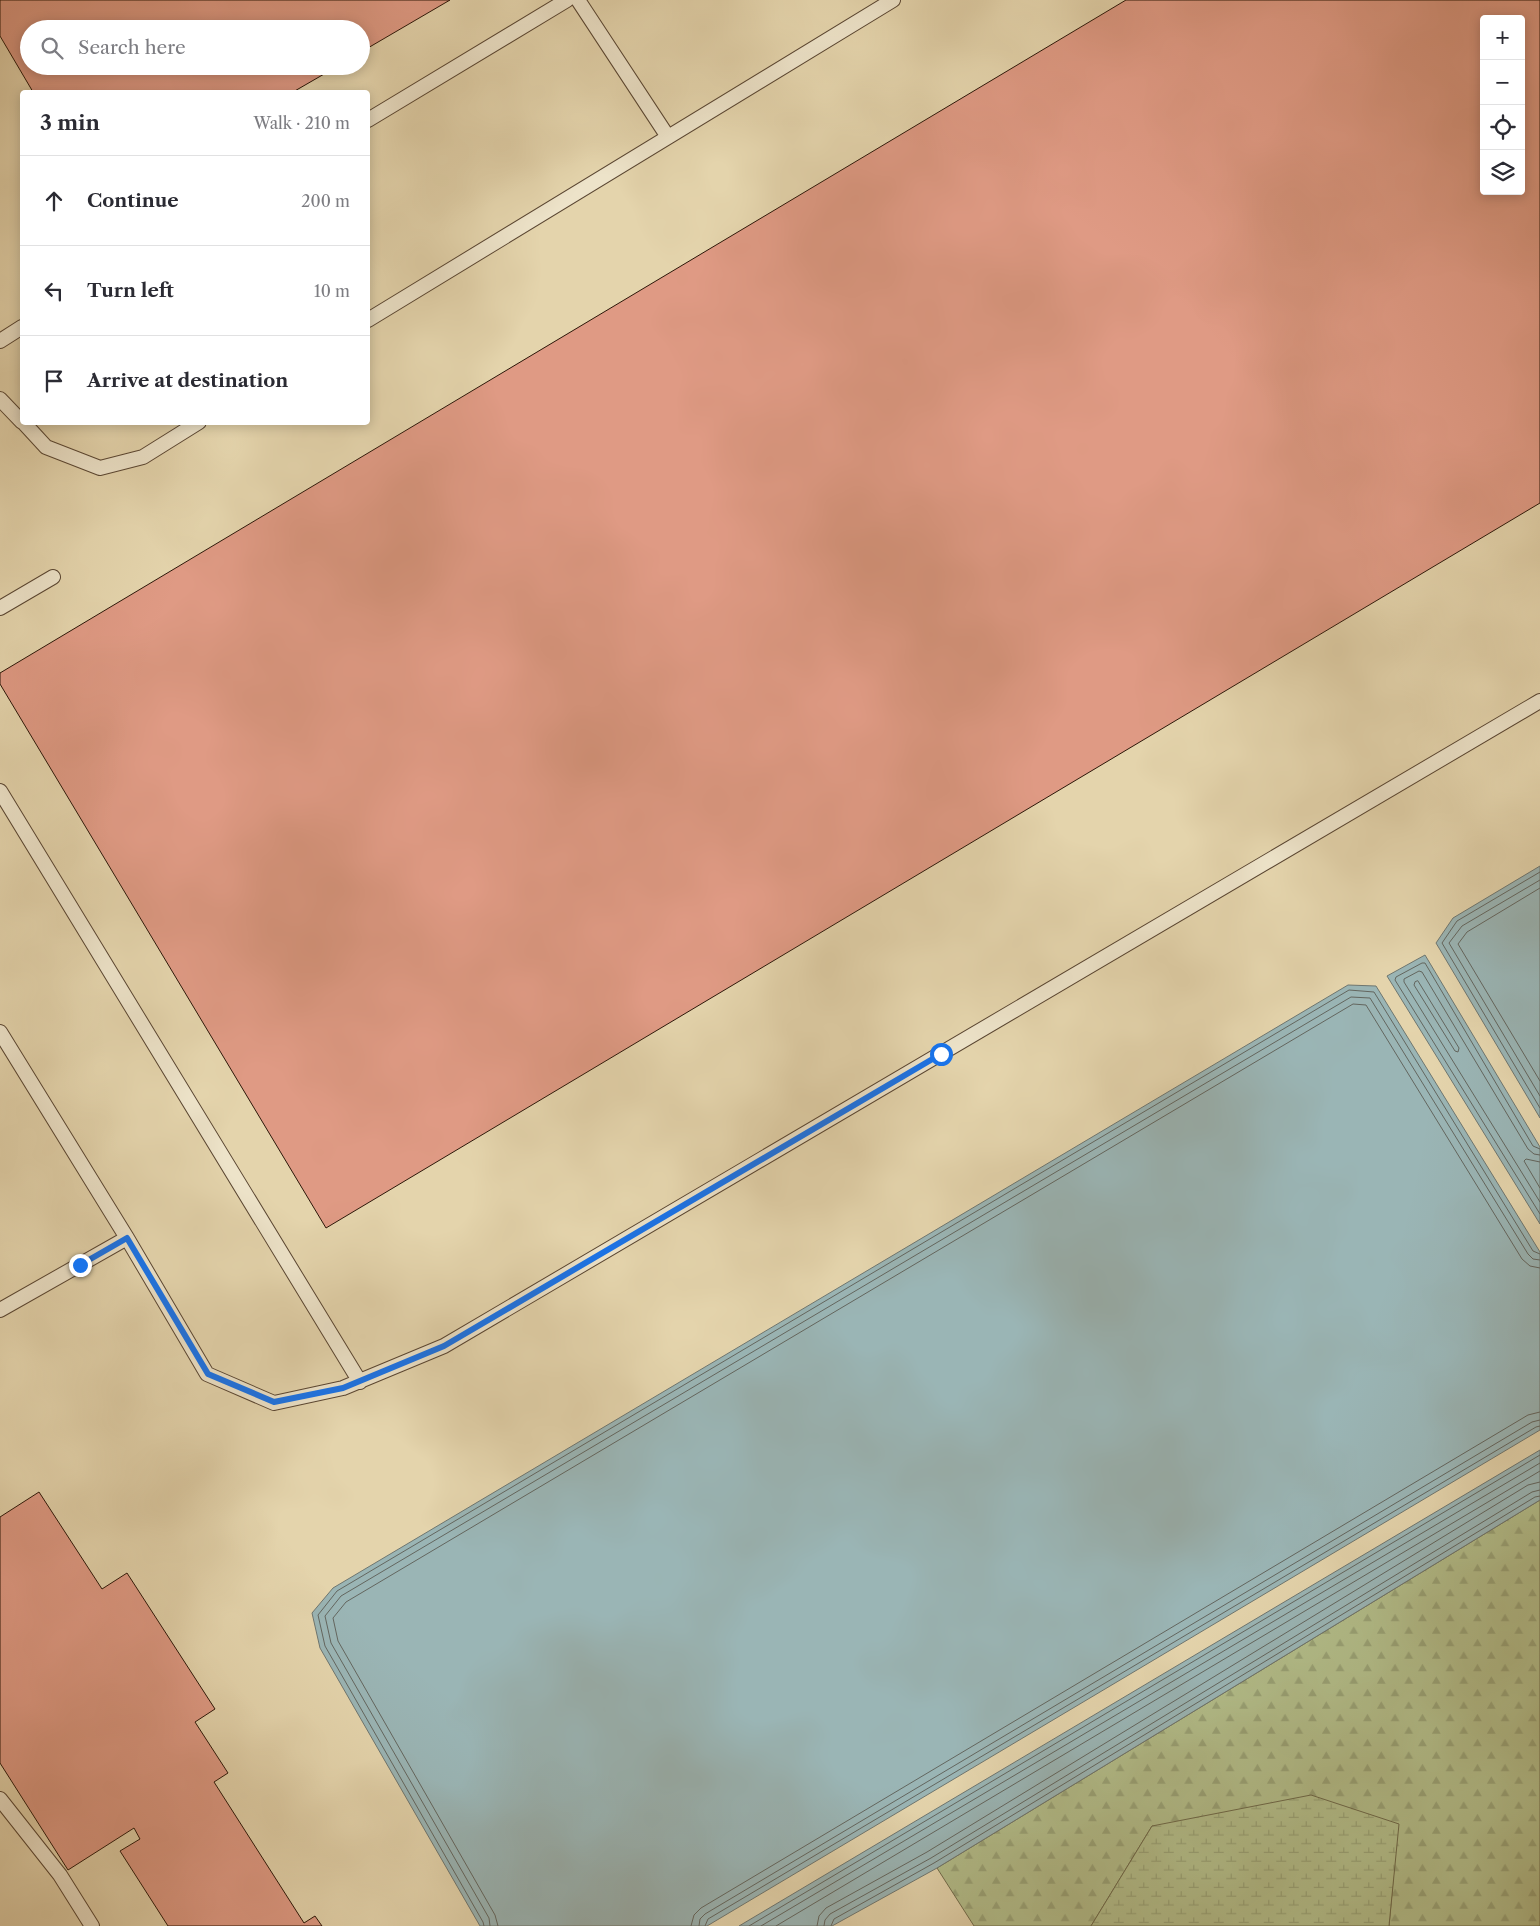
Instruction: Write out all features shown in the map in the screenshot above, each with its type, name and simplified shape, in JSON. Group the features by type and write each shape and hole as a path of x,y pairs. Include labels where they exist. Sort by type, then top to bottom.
{"lane":[{"path":"370,119 567,0"},
{"path":"578,0 668,137"},
{"path":"370,319 893,0"},
{"path":"0,341 20,328"},
{"path":"0,399 20,420"},
{"path":"25,425 46,447 100,468 143,456 194,425"},
{"path":"0,608 53,577"},
{"path":"0,1032 208,1374 274,1402 343,1388 444,1346 1540,701"},
{"path":"0,791 360,1382"},
{"path":"0,1310 127,1238"},
{"path":"0,1799 60,1875 92,1926"}],"green space":[{"path":"1540,1500 1540,1926 1389,1926 1398,1824 1152,1826 1091,1926 974,1926 937,1868"},
{"path":"1311,1795 1399,1824 1389,1926 1091,1926 1152,1826"}],"water":[{"path":"1540,866 1540,1118 1436,943 1453,918"},
{"path":"1425,955 1540,1147 1540,1224 1387,976"},
{"path":"1348,985 1376,986 1540,1252 1540,1430 707,1926 480,1926 320,1648 312,1613 333,1588"},
{"path":"1540,1450 1540,1500 937,1868 832,1926 739,1926"}],"building":[{"path":"0,0 450,0 370,47 370,20 20,20 20,70 0,36"},
{"path":"1126,0 1540,0 1540,503 326,1228 0,684 0,673"},
{"path":"23,75 322,75 296,90 32,90"},
{"path":"39,1492 102,1589 127,1573 215,1709 195,1722 228,1773 214,1782 304,1923 315,1916 322,1926 168,1926 120,1851 140,1839 134,1828 68,1870 0,1763 0,1517"}],"route":[{"path":"80,1265 127,1238 208,1374 274,1402 343,1388 444,1346 941,1054"}]}
